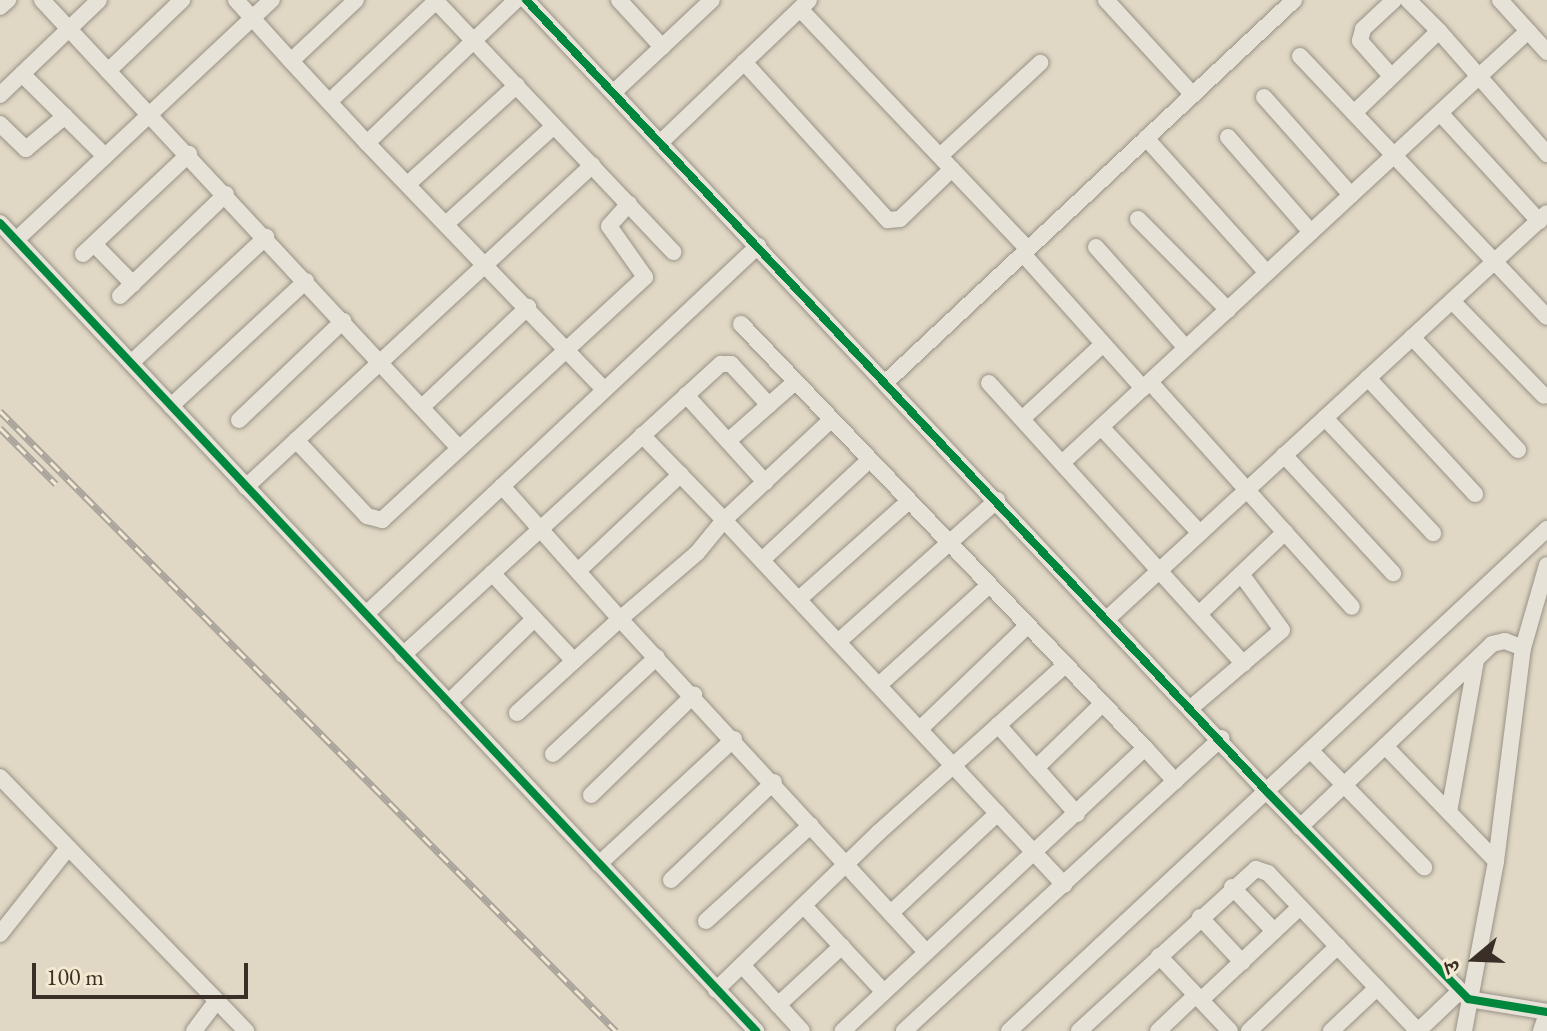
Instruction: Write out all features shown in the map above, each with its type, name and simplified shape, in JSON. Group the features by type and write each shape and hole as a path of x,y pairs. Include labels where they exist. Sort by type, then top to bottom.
{"street":[{"path":"0,7 8,0"},
{"path":"42,0 189,154 459,448"},
{"path":"0,95 99,0"},
{"path":"108,71 182,0"},
{"path":"236,0 367,143 485,261 604,389"},
{"path":"16,240 272,0"},
{"path":"291,61 356,0"},
{"path":"329,102 436,0 673,252"},
{"path":"367,143 516,0"},
{"path":"526,0 1192,707 1300,827 1464,995 1547,1013 1541,1031"},
{"path":"619,0 662,47"},
{"path":"1106,0 1193,95"},
{"path":"886,382 1294,0"},
{"path":"1391,76 1360,41 1363,29 1394,0"},
{"path":"1408,0 1547,154"},
{"path":"1500,0 1547,52"},
{"path":"614,92 708,2"},
{"path":"661,142 805,4 1026,251 1103,344 1247,489 1352,607"},
{"path":"1354,113 1439,31"},
{"path":"1062,463 1528,31"},
{"path":"1300,56 1547,317"},
{"path":"744,62 888,220 900,219 952,169"},
{"path":"940,156 1040,63"},
{"path":"22,74 105,156"},
{"path":"408,184 517,85"},
{"path":"1264,97 1351,195"},
{"path":"1108,618 1543,217 1440,113"},
{"path":"0,124 26,149 65,116"},
{"path":"447,223 554,126"},
{"path":"1228,137 1311,232"},
{"path":"1146,138 1267,273"},
{"path":"133,284 88,249 189,154"},
{"path":"246,487 485,261 592,165"},
{"path":"120,296 226,194"},
{"path":"296,440 377,521 645,277 609,226 629,204"},
{"path":"1138,219 1228,310"},
{"path":"0,223 756,1031"},
{"path":"131,363 266,237"},
{"path":"366,614 758,246"},
{"path":"1096,247 1186,348"},
{"path":"171,406 306,281"},
{"path":"1452,301 1544,396"},
{"path":"422,407 528,307"},
{"path":"239,420 343,321"},
{"path":"741,324 1175,781"},
{"path":"1412,337 1518,450"},
{"path":"1022,419 1103,344"},
{"path":"403,655 686,395 728,362 769,405"},
{"path":"1368,378 1475,494"},
{"path":"728,441 795,382"},
{"path":"989,383 1244,664"},
{"path":"686,395 765,482"},
{"path":"1325,418 1433,533"},
{"path":"517,713 697,553 724,520 831,420"},
{"path":"1101,427 1200,533"},
{"path":"642,435 839,641 1064,885"},
{"path":"1284,455 1393,573"},
{"path":"762,560 868,461"},
{"path":"578,571 681,474"},
{"path":"502,486 926,952"},
{"path":"839,641 997,500"},
{"path":"799,599 908,502"},
{"path":"1016,1029 1547,529"},
{"path":"1199,614 1285,532"},
{"path":"1464,1031 1464,995 1496,861 1523,648 1547,565"},
{"path":"492,573 574,661"},
{"path":"1192,707 1282,630 1241,574"},
{"path":"879,685 988,586"},
{"path":"448,703 534,619"},
{"path":"920,729 1027,626"},
{"path":"1300,827 1499,641 1523,648"},
{"path":"553,754 657,657"},
{"path":"1449,812 1476,660"},
{"path":"716,990 847,864 1064,666"},
{"path":"591,795 694,695"},
{"path":"1036,768 1101,705"},
{"path":"998,725 1077,814"},
{"path":"904,1031 1221,738"},
{"path":"599,864 734,739"},
{"path":"1385,746 1496,861"},
{"path":"843,1031 1145,748"},
{"path":"1312,752 1424,867"},
{"path":"0,777 246,1031"},
{"path":"671,880 774,782"},
{"path":"891,913 998,813"},
{"path":"706,921 811,825"},
{"path":"0,934 68,848"},
{"path":"1079,1031 1249,871 1262,869 1418,1031 1464,995"},
{"path":"1232,887 1274,931"},
{"path":"804,906 884,992"},
{"path":"1158,1031 1242,962 1300,907"},
{"path":"1200,917 1242,962"},
{"path":"778,1005 842,946"},
{"path":"1249,1031 1338,946"},
{"path":"1159,956 1230,1031"},
{"path":"742,965 802,1031"},
{"path":"1331,1031 1377,988"},
{"path":"194,1031 217,1001"}],"railway":[{"path":"0,411 616,1031"},
{"path":"0,428 56,484"}],"cycle path":[{"path":"526,0 1268,793 1468,999 1547,1012"},
{"path":"0,223 756,1031"}]}
